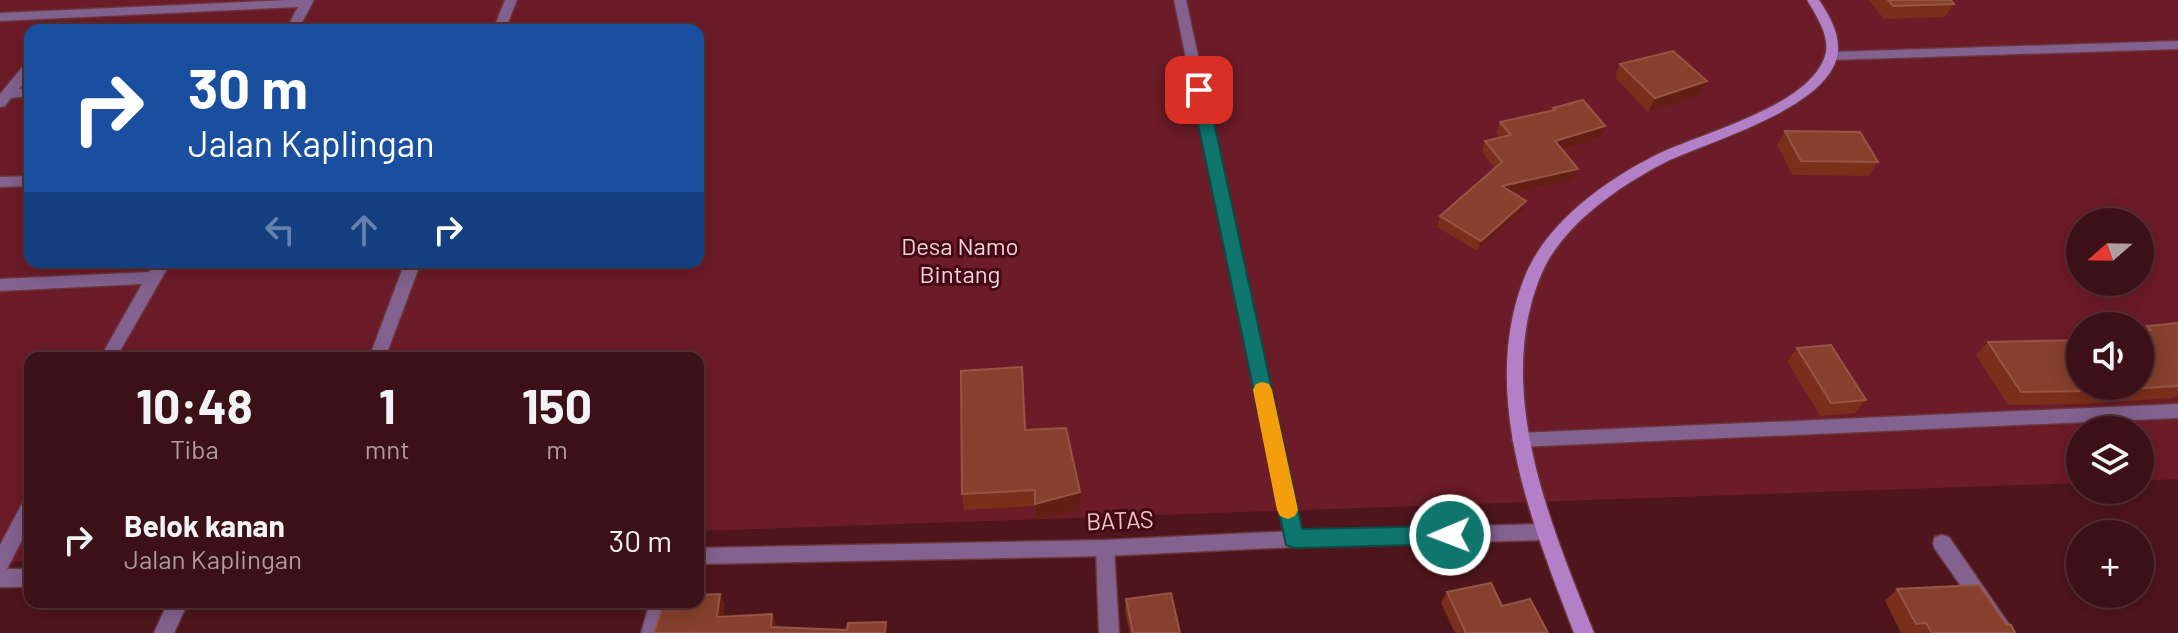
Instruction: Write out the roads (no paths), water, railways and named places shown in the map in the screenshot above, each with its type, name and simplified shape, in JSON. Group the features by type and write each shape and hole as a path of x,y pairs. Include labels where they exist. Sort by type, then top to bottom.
{"main road":[{"path":"1584,633 1544,532 1521,440 1517,334 1533,272 1550,248 1609,189 1659,160 1762,116 1792,99 1820,74 1831,56 1830,35 1813,0"}],"street":[{"path":"501,24 511,0"},
{"path":"1180,0 1294,539"},
{"path":"0,17 307,2"},
{"path":"295,24 307,2"},
{"path":"65,24 75,12"},
{"path":"1831,56 2178,45"},
{"path":"4,98 24,74"},
{"path":"4,98 24,93"},
{"path":"0,182 24,181"},
{"path":"111,352 160,268"},
{"path":"379,352 411,268"},
{"path":"3,289 154,278"},
{"path":"1521,440 2178,411"},
{"path":"0,563 24,517"},
{"name":"BATAS","path":"704,556 1105,548 1544,532"},
{"path":"1942,543 2005,633"},
{"path":"1105,548 1109,633"},
{"path":"0,578 24,578"},
{"path":"164,633 175,608"},
{"path":"651,633 658,608"}],"park label":[{"name":"Desa Namo Bintang","path":"960,261"}]}
